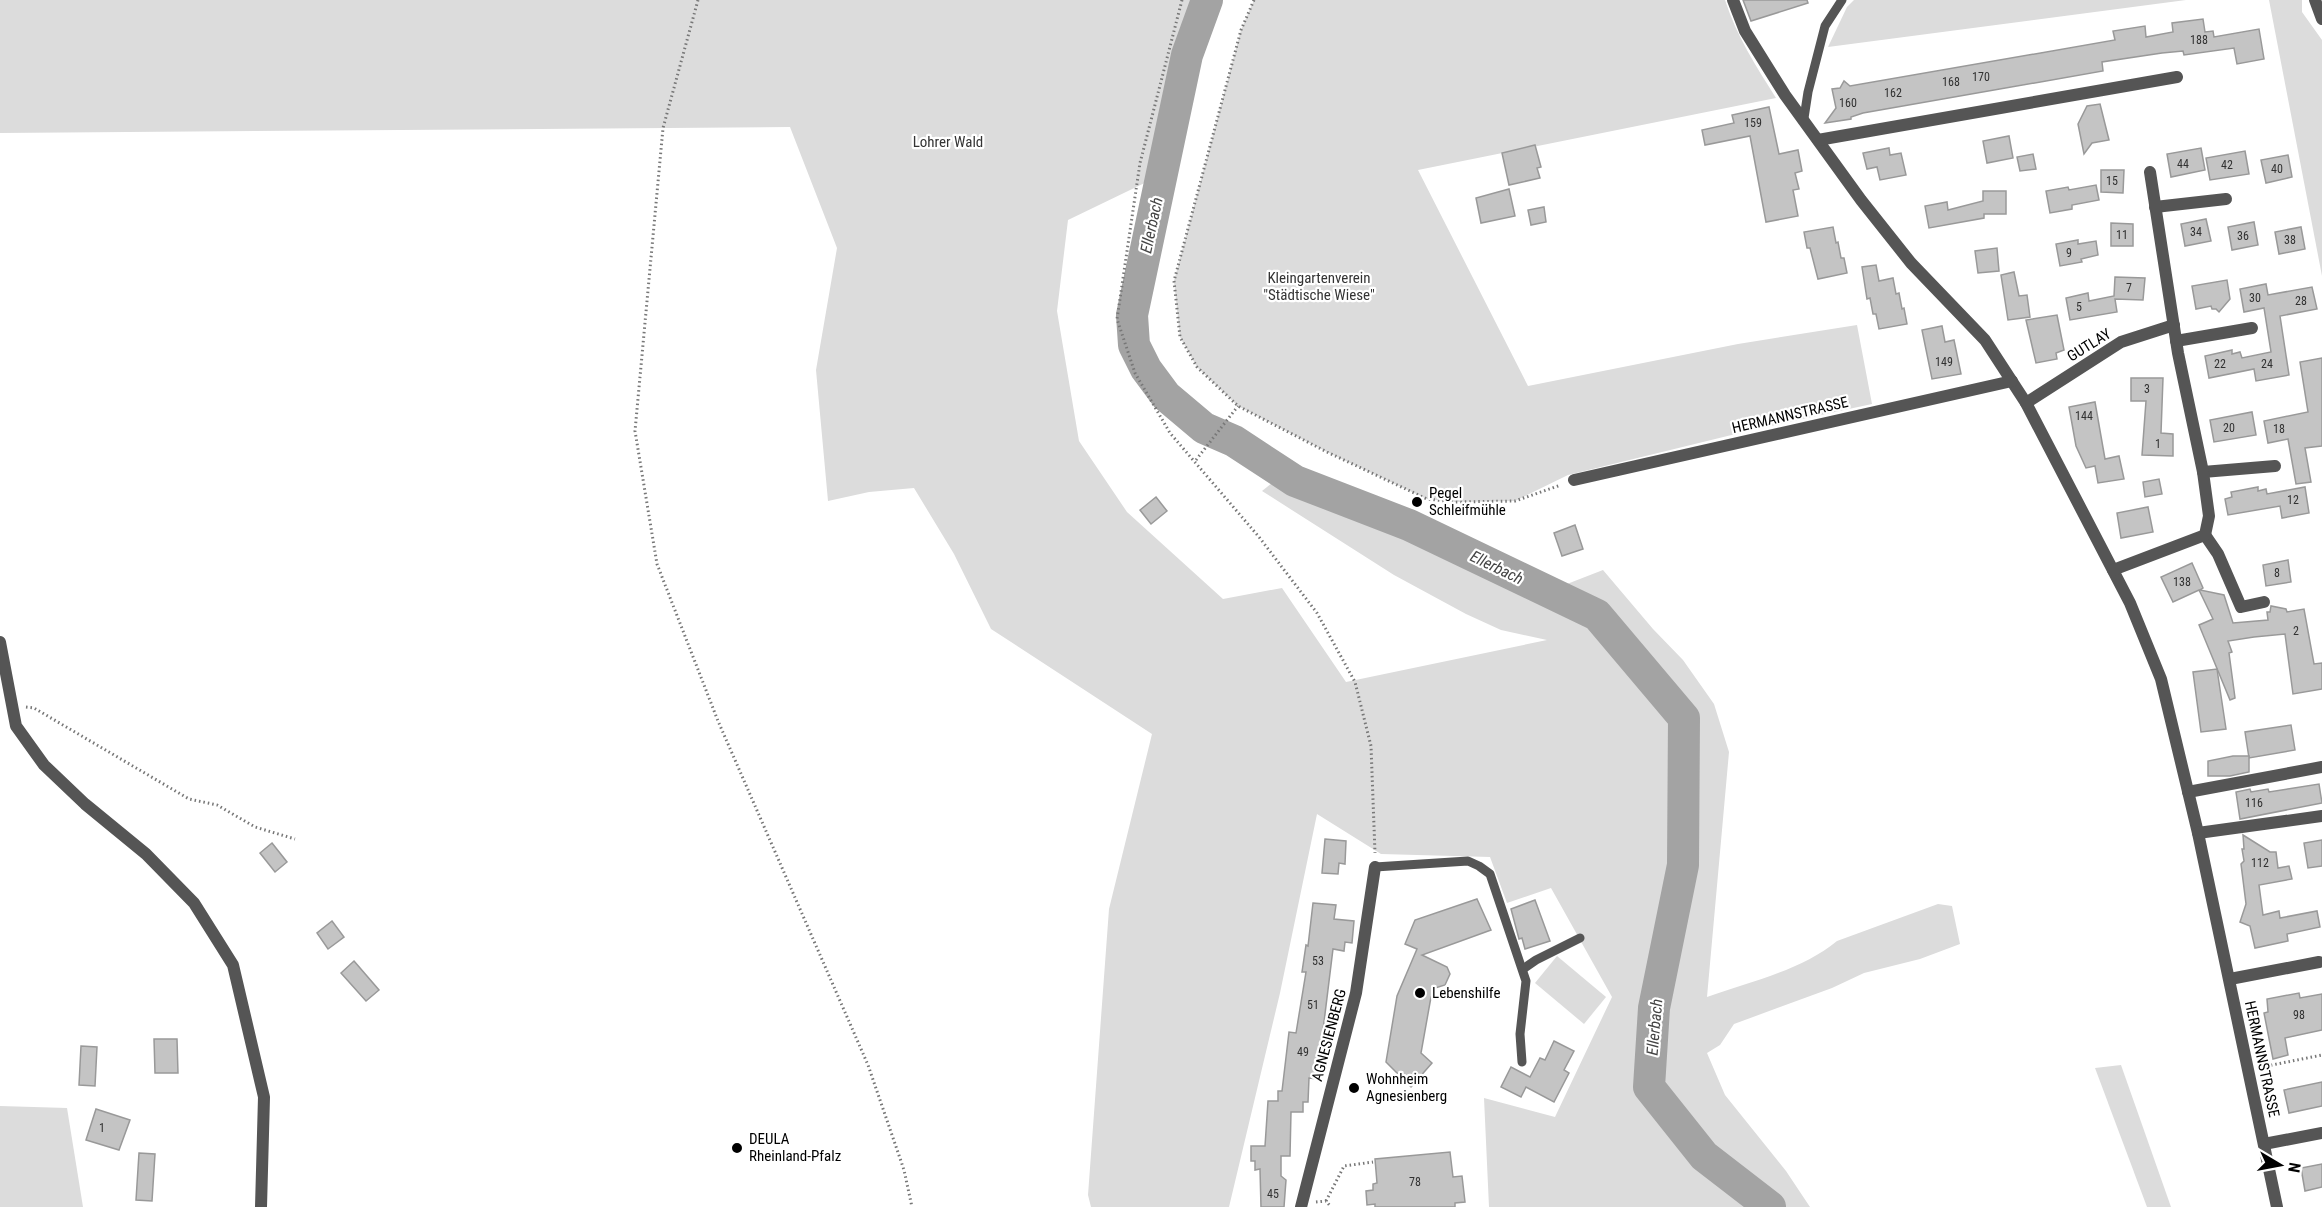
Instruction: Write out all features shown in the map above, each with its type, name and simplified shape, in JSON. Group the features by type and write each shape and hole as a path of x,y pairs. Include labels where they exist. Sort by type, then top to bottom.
{"street":[{"name":"HERMANNSTRASSE","path":"1733,0 1745,32 1785,94 1861,200 1897,245 1984,340 2012,381 2026,403 2130,603 2162,679 2230,979 2277,1207"},
{"path":"2315,0 2322,19"},
{"path":"1818,140 2177,77"},
{"path":"2150,172 2176,340 2204,472 2209,516 2205,535 2218,554 2241,607 2264,602"},
{"path":"2155,207 2226,199"},
{"name":"GUTLAY","path":"2026,403 2121,342 2174,325"},
{"path":"2176,340 2252,328"},
{"name":"HERMANNSTRASSE","path":"1574,480 2012,381"},
{"path":"2204,472 2274,466"},
{"path":"2113,570 2205,535"},
{"path":"0,642 16,726 44,765 85,804 146,854 194,903 233,965 264,1097 261,1207"},
{"path":"2188,792 2322,767"},
{"path":"2198,833 2322,816"},
{"name":"AGNESIENBERG","path":"1300,1207 1356,993 1375,867"},
{"path":"2230,979 2319,962"},
{"path":"2264,1144 2322,1133"}],"lane":[{"path":"1804,118 1808,92 1825,26 1842,0"},
{"path":"1375,867 1468,861 1490,874 1526,981 1520,1034 1522,1062"},
{"path":"1523,969 1536,960 1581,938"}],"path":[{"path":"698,0 663,128 635,431 657,564 718,721 868,1065 904,1170 912,1207"},
{"path":"1182,0 1140,163 1117,319 1135,373 1170,433 1196,460 1259,537 1317,613 1355,682 1371,746 1375,867"},
{"path":"1254,0 1241,30 1174,281 1180,337 1197,368 1238,406 1327,452 1427,499 1455,502 1515,501 1574,480"},
{"path":"1196,460 1238,406"},
{"path":"12,705 34,708 189,799 217,805 255,827 295,839"},
{"path":"2249,1070 2322,1055"},
{"path":"1326,1201 1344,1166 1373,1162"}],"green space":[{"name":"Lohrer Wald","path":"0,0 1203,0 1186,37 1157,177 1068,220 1057,311 1079,441 1127,512 1223,599 1282,588 1346,682 1547,640 1501,630 1466,614 1394,575 1262,491 1291,468 1341,486 1458,535 1501,558 1567,584 1603,570 1653,629 1683,660 1714,704 1729,752 1707,997 1792,968 1837,941 1938,904 1952,906 1960,944 1920,959 1864,973 1832,988 1734,1024 1720,1045 1707,1053 1725,1095 1786,1171 1810,1207 1489,1207 1484,1098 1555,1117 1612,997 1551,888 1507,903 1490,857 1381,854 1317,814 1280,993 1229,1207 1091,1207 1088,1195 1109,909 1152,734 991,629 954,554 914,488 869,492 828,501 816,370 837,248 790,127 0,133"},
{"name":"Kleingartenverein \"Städtische Wiese\"","path":"1254,0 1725,0 1741,39 1776,98 1418,170 1528,386 1738,344 1857,325 1872,404 1752,430 1568,475 1515,501 1455,502 1427,499 1327,452 1238,406 1197,367 1180,337 1174,281 1241,30"},
{"path":"1854,0 2186,0 1828,47 1847,7"},
{"path":"2269,0 2302,0 2302,12 2322,40 2322,276"},
{"path":"1557,956 1606,997 1584,1024 1535,983"},
{"path":"2121,1065 2171,1207 2147,1207 2095,1068"},
{"path":"0,1106 67,1108 83,1207 0,1207"}],"building":[{"path":"1743,0 1807,0 1808,3 1751,21"},
{"path":"2203,19 2205,32 2213,31 2214,37 2259,29 2264,59 2237,64 2234,48 2184,55 2183,51 2162,53 2102,62 2103,71 1863,113 1851,119 1825,123 1836,108 1832,89 1840,88 1844,81 1850,86 2115,40 2113,31 2145,26 2146,37 2173,32 2172,23"},
{"path":"2100,104 2109,140 2092,143 2084,154 2078,124 2087,106"},
{"path":"1769,107 1779,154 1798,150 1802,171 1795,173 1799,189 1793,190 1798,216 1766,222 1750,136 1705,145 1702,130 1734,123 1732,115"},
{"path":"2009,136 2013,158 1987,163 1983,141"},
{"path":"1535,145 1541,167 1537,168 1540,178 1509,185 1502,153"},
{"path":"1889,148 1890,155 1901,153 1906,175 1880,180 1877,167 1867,169 1863,153"},
{"path":"2201,148 2205,170 2171,177 2167,154"},
{"path":"2245,151 2249,174 2210,180 2206,158"},
{"path":"2033,154 2036,169 2020,171 2017,157"},
{"path":"2288,155 2292,177 2266,183 2261,160"},
{"path":"2101,170 2124,170 2123,193 2101,192"},
{"path":"2096,185 2099,200 2072,205 2072,209 2050,213 2046,191"},
{"path":"1509,189 1515,216 1481,223 1476,198"},
{"path":"1983,191 2006,191 2006,214 1984,214 1984,218 1929,228 1925,206 1947,202 1948,210 1983,201"},
{"path":"1544,207 1546,222 1531,225 1528,210"},
{"path":"2206,219 2211,241 2185,246 2181,224"},
{"path":"2254,222 2258,245 2232,250 2228,227"},
{"path":"2111,223 2133,224 2133,246 2111,246"},
{"path":"1833,227 1847,273 1818,279 1804,232"},
{"path":"2301,227 2305,249 2279,254 2275,232"},
{"path":"2078,240 2078,244 2096,241 2098,255 2081,259 2082,262 2060,266 2056,244"},
{"path":"1997,248 1999,271 1978,273 1975,251"},
{"path":"1876,265 1879,281 1893,278 1907,324 1879,329 1870,298 1867,299 1862,267"},
{"path":"2014,272 2019,296 2027,295 2030,317 2008,320 2001,275"},
{"path":"2115,277 2145,278 2143,300 2115,299 2117,312 2070,320 2066,298 2088,293 2089,301 2114,296"},
{"path":"2227,280 2230,299 2219,312 2211,306 2196,309 2192,286"},
{"path":"2266,284 2268,295 2312,287 2317,309 2280,316 2289,375 2256,381 2254,369 2209,378 2205,356 2232,350 2232,354 2240,352 2242,358 2271,352 2264,308 2244,312 2240,289"},
{"path":"2057,315 2064,350 2056,353 2057,359 2036,363 2026,320"},
{"path":"1942,326 1945,342 1954,340 1961,374 1932,379 1922,330"},
{"path":"2322,358 2322,446 2305,448 2311,482 2296,484 2288,439 2268,443 2264,421 2308,412 2300,362"},
{"path":"2131,378 2163,378 2161,433 2173,434 2173,456 2142,455 2146,401 2131,401"},
{"path":"2095,402 2105,459 2119,456 2124,479 2098,483 2095,466 2086,468 2076,446 2069,407"},
{"path":"2252,412 2256,435 2214,442 2210,420"},
{"path":"2159,479 2162,494 2145,497 2143,482"},
{"path":"2258,487 2258,491 2266,489 2267,494 2305,487 2309,513 2282,518 2280,506 2228,515 2225,499 2232,497 2231,492"},
{"path":"1156,497 1167,511 1151,524 1140,510"},
{"path":"2148,507 2153,532 2121,538 2117,513"},
{"path":"1575,525 1583,549 1562,556 1554,533"},
{"path":"2288,560 2291,582 2266,586 2263,565"},
{"path":"2192,563 2203,588 2200,590 2224,595 2233,623 2268,620 2267,612 2270,612 2271,606 2286,609 2287,612 2304,609 2314,664 2322,663 2322,689 2293,694 2285,634 2254,637 2228,641 2232,652 2229,653 2235,698 2230,700 2199,625 2213,619 2199,590 2173,602 2161,577"},
{"path":"2217,669 2226,729 2201,732 2193,672"},
{"path":"2291,725 2295,750 2249,758 2245,732"},
{"path":"2233,756 2249,756 2249,772 2230,776 2208,776 2208,761"},
{"path":"2319,784 2322,803 2240,819 2236,792 2268,789 2269,792"},
{"path":"2243,835 2270,852 2276,852 2278,868 2289,866 2292,879 2259,885 2263,915 2279,911 2280,918 2317,911 2320,927 2287,934 2288,941 2255,948 2250,926 2240,922 2246,904 2241,864 2244,861"},
{"path":"1325,839 1346,841 1345,864 1339,863 1338,874 1322,873"},
{"path":"2322,840 2322,866 2308,868 2304,843"},
{"path":"272,843 287,862 275,872 260,853"},
{"name":"Lebenshilfe","path":"1477,899 1491,930 1422,955 1447,967 1450,974 1445,985 1435,988 1433,997 1431,997 1421,1053 1432,1063 1411,1087 1386,1062 1397,996 1417,949 1405,944 1415,920"},
{"path":"1535,900 1550,941 1525,949 1522,938 1519,939 1511,909"},
{"path":"1313,903 1336,905 1334,919 1354,921 1352,943 1345,942 1344,951 1333,949 1317,1079 1309,1078 1308,1102 1303,1102 1303,1112 1291,1112 1290,1156 1281,1156 1281,1176 1286,1180 1284,1207 1261,1207 1260,1169 1255,1170 1255,1161 1251,1161 1251,1146 1265,1146 1268,1101 1278,1101 1278,1091 1282,1091 1289,1032 1296,1033 1306,972 1302,972 1306,945 1308,946"},
{"path":"332,921 344,937 328,949 317,933"},
{"path":"354,961 379,990 366,1001 341,973"},
{"path":"2299,993 2300,998 2322,994 2322,1030 2285,1038 2288,1055 2273,1059 2264,1013 2268,1012 2267,999"},
{"path":"154,1039 177,1039 178,1073 155,1073"},
{"path":"1554,1041 1574,1051 1564,1070 1569,1073 1554,1102 1526,1087 1521,1097 1501,1087 1511,1067 1530,1077 1540,1058 1545,1060"},
{"path":"81,1046 97,1047 95,1086 79,1085"},
{"path":"2322,1082 2322,1106 2289,1113 2284,1090"},
{"path":"96,1109 130,1120 119,1150 86,1140"},
{"path":"1450,1152 1453,1177 1462,1176 1465,1202 1455,1203 1455,1207 1375,1207 1375,1204 1367,1205 1366,1191 1373,1190 1373,1184 1377,1183 1375,1159"},
{"path":"139,1153 155,1154 152,1201 136,1200"},
{"path":"2322,1164 2322,1187 2305,1191 2301,1168"}],"waterway":[{"name":"Ellerbach","path":"1207,0 1187,55 1132,315 1134,345 1146,369 1166,396 1204,428 1234,441 1295,481 1409,525 1597,615 1684,718 1683,865 1654,1008 1649,1087 1704,1156 1770,1207"}],"place":[{"name":"Pegel Schleifmühle","path":"1417,502"},
{"name":"Lebenshilfe","path":"1420,993"},
{"name":"Wohnheim Agnesienberg","path":"1354,1088"},
{"name":"DEULA Rheinland-Pfalz","path":"737,1148"}]}
